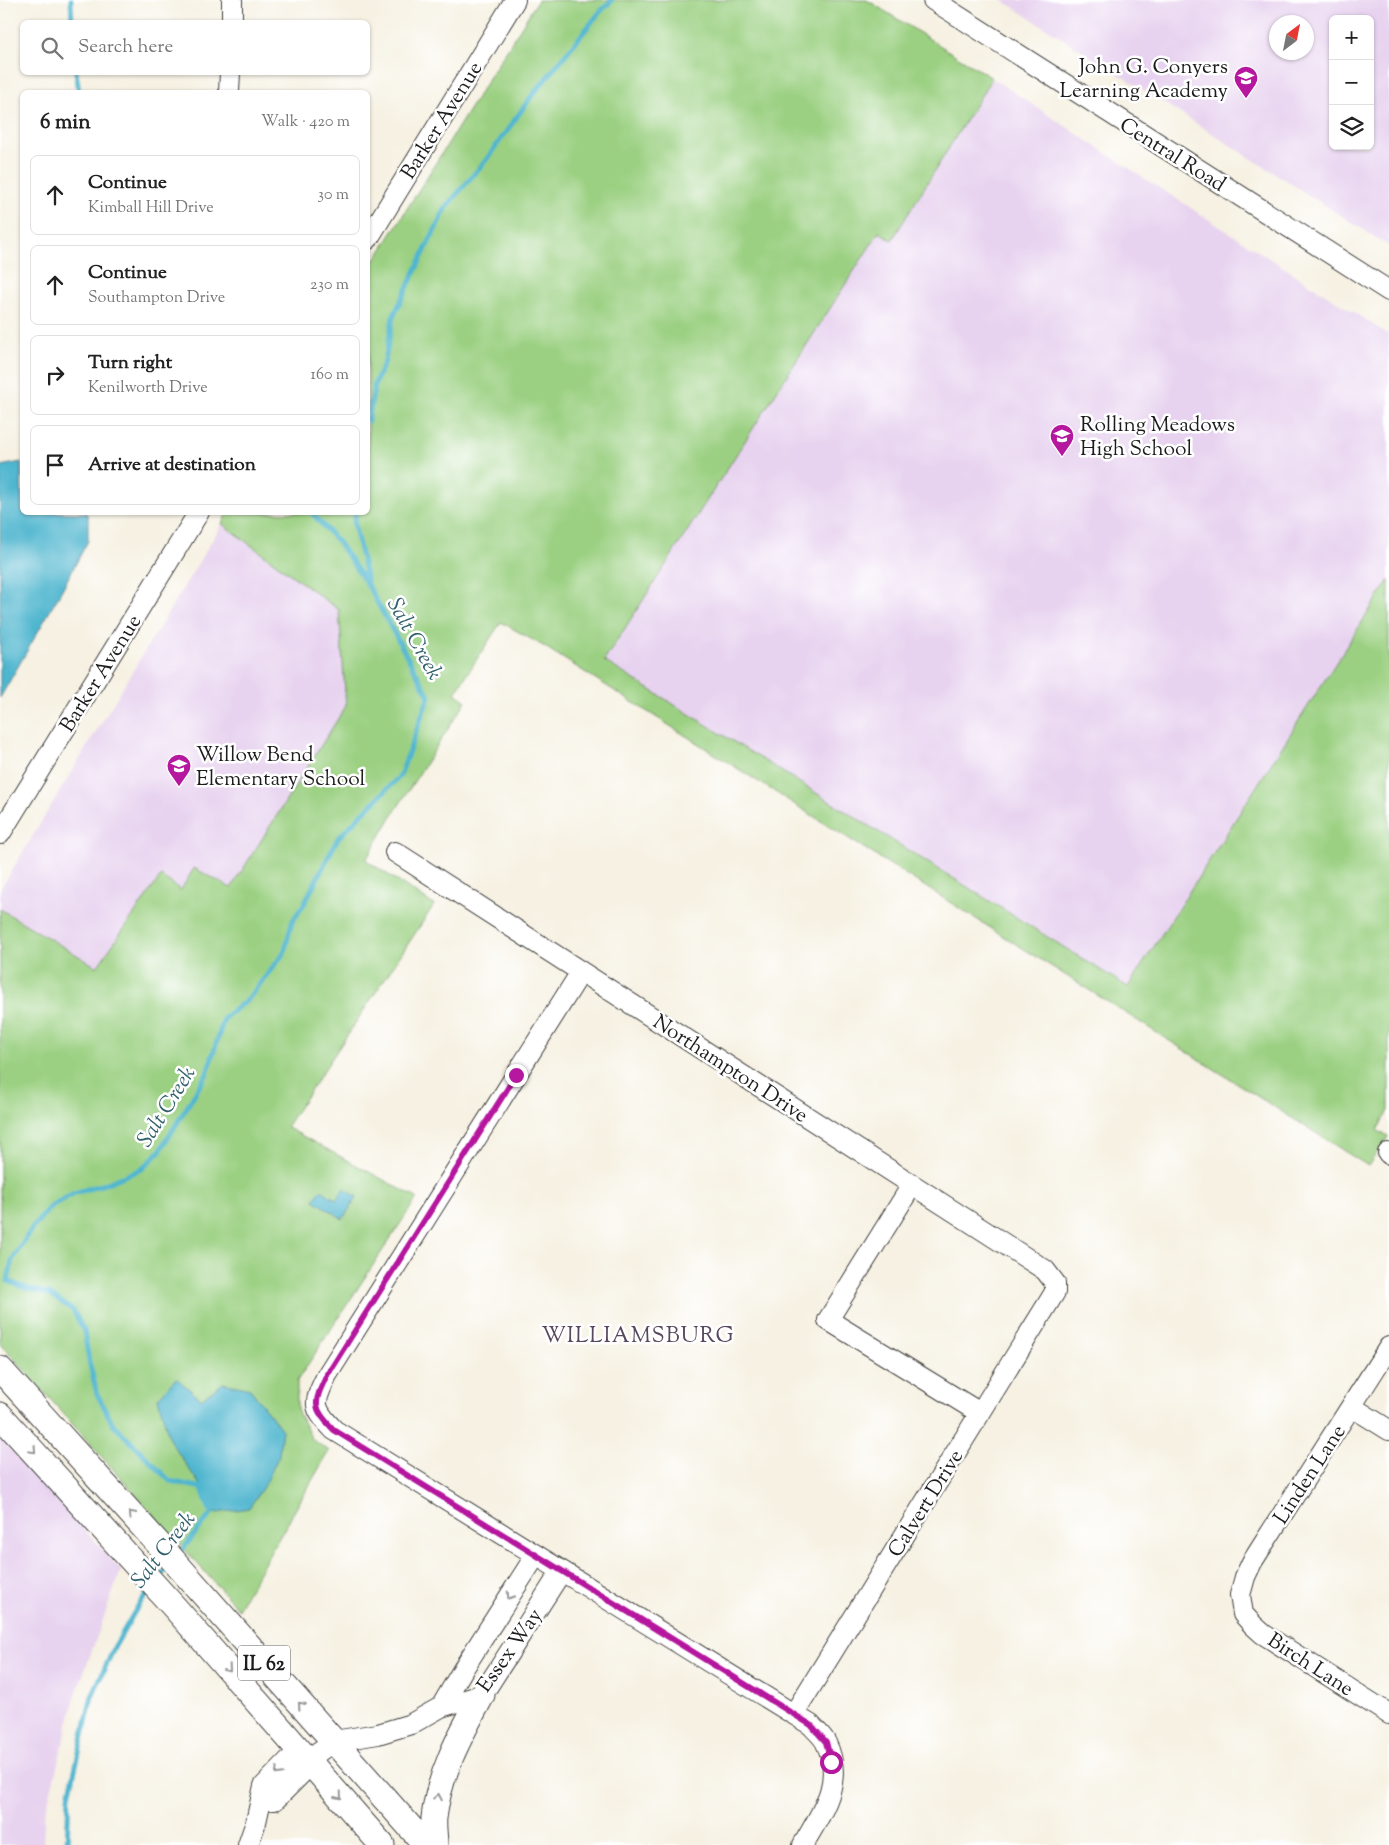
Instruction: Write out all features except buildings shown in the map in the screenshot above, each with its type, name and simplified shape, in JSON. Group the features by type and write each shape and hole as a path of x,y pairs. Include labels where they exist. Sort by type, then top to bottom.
{"main road":[{"name":"IL 62","path":"0,1369 165,1551 426,1845"},
{"name":"IL 62","path":"0,1415 176,1609 382,1845"},
{"path":"435,1845 434,1819 442,1779 460,1735 482,1695"}],"street":[{"path":"232,0 232,20"},
{"name":"Barker Avenue","path":"370,236 515,0"},
{"name":"Central Road","path":"933,0 1389,291"},
{"path":"229,90 230,75"},
{"name":"Barker Avenue","path":"0,834 197,515"},
{"name":"Northampton Drive","path":"395,852 1045,1270 1055,1283 1056,1292"},
{"path":"581,972 327,1375 316,1407 334,1430 811,1725 826,1742 831,1762 832,1783 829,1799 803,1845"},
{"path":"912,1184 828,1320 980,1413"},
{"name":"Calvert Drive","path":"794,1714 1056,1292"},
{"name":"Linden Lane","path":"1241,1606 1240,1595 1252,1562 1389,1347"},
{"path":"1352,1407 1389,1430"},
{"name":"Essex Way","path":"441,1707 536,1555"},
{"name":"Essex Way","path":"307,1760 334,1741 378,1734 411,1724 441,1707 482,1695 561,1572"},
{"name":"Birch Lane","path":"1241,1606 1243,1614 1263,1634 1389,1714"},
{"path":"248,1845 264,1786 289,1760 307,1760"}],"shaded area":[{"name":"John G. Conyers Learning Academy","path":"1002,0 1389,0 1389,246"},
{"name":"Rolling Meadows High School","path":"992,78 1389,335 1389,580 1128,987 604,661 879,232 892,240"},
{"name":"Willow Bend Elementary School","path":"222,524 339,610 346,706 231,888 194,868 181,890 161,876 97,968 0,909 0,890"},
{"path":"0,1437 121,1570 75,1697 44,1817 43,1845 0,1845"}],"green space":[{"path":"538,0 867,0 992,78 892,240 879,232 604,661 1128,987 1389,580 1389,1111 1377,1130 1388,1137 1368,1166 545,647 501,622 455,693 466,701 390,819 366,860 434,905 286,1127 417,1198 297,1381 297,1410 312,1439 329,1451 238,1609 0,1343 0,909 97,967 161,876 181,890 194,868 231,888 346,706 339,610 222,524 226,515 370,515 370,268"}],"water":[{"path":"20,462 20,515 87,515 88,541 0,698 0,466"},
{"path":"344,1188 357,1197 343,1219 314,1200 321,1190 337,1200"},
{"path":"176,1378 201,1399 223,1383 250,1389 282,1430 279,1455 267,1481 249,1508 211,1514 202,1488 170,1441 158,1398"}],"waterway":[{"name":"Salt Creek","path":"71,0 72,20"},
{"path":"370,410 375,383 385,361 393,317 446,207 486,160 531,97 600,12 612,0"},
{"name":"Salt Creek","path":"76,75 79,90"},
{"name":"Salt Creek","path":"178,1555 211,1514 202,1488 170,1481 113,1424 97,1394 84,1331 73,1310 49,1294 25,1288 8,1281 12,1260 33,1227 51,1206 74,1193 102,1185 142,1169 160,1151 207,1074 224,1018 248,999 284,953 292,922 304,904 338,838 400,776 429,696 367,584 338,542 314,515"},
{"path":"355,515 354,523 367,581"},
{"name":"Salt Creek","path":"158,1580 170,1565"},
{"name":"Salt Creek","path":"67,1845 69,1796 92,1696 115,1646 138,1606 150,1591"}],"place":[{"name":"John G. Conyers Learning Academy","path":"1246,99"},
{"name":"Rolling Meadows High School","path":"1062,457"},
{"name":"Willow Bend Elementary School","path":"179,787"}],"district":[{"name":"WILLIAMSBURG","path":"638,1334"}],"route":[{"path":"516,1075 327,1375 316,1407 334,1430 811,1725 826,1742 831,1762"}]}
